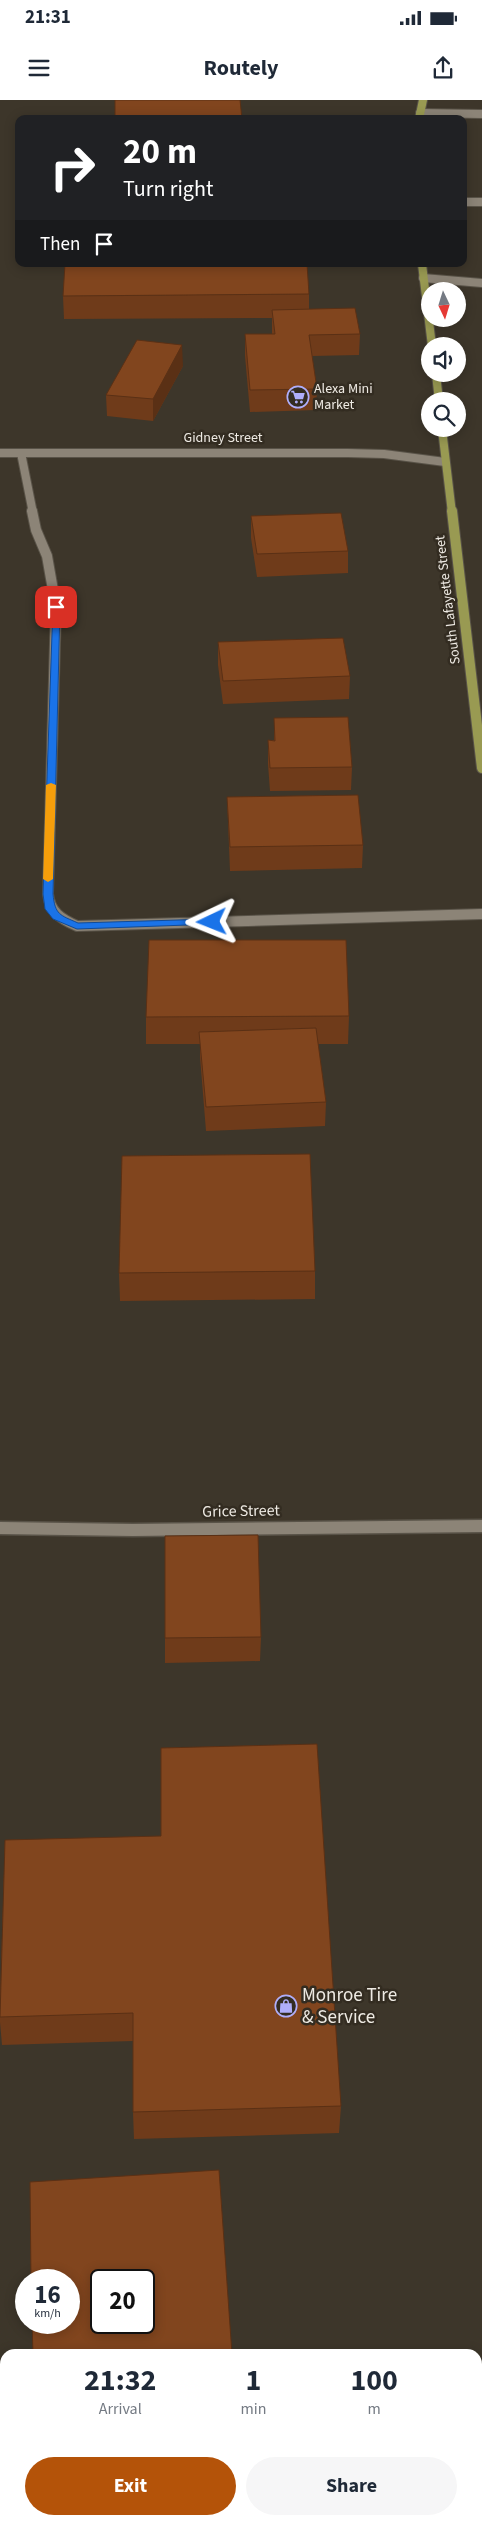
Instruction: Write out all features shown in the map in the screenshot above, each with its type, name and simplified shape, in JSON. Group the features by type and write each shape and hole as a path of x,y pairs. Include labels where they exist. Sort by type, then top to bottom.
{"main road":[{"path":"419,115 423,100"},
{"path":"422,267 431,337"},
{"name":"South Lafayette Street","path":"443,437 482,768"}],"street":[{"path":"450,115 482,114"},
{"path":"467,202 482,202"},
{"path":"424,278 482,283"},
{"name":"Gidney Street","path":"0,453 348,453 384,454 445,462"},
{"path":"21,453 36,530 47,556 56,607 48,901 50,909 56,917 77,926 482,914"},
{"name":"Grice Street","path":"0,1528 133,1530 482,1526"}],"building":[{"path":"115,100 240,100 242,115 115,115"},
{"path":"65,267 307,267 309,294 63,296"},
{"path":"355,308 360,334 309,335 317,389 250,390 245,334 275,334 272,310"},
{"path":"137,340 182,345 153,399 106,395"},
{"path":"341,513 348,551 257,554 251,516"},
{"path":"343,638 350,676 223,681 218,642"},
{"path":"348,717 352,767 270,768 268,740 275,741 274,718"},
{"path":"358,795 363,845 230,847 227,797"},
{"path":"149,940 346,940 349,1016 146,1017"},
{"path":"316,1028 326,1102 206,1107 199,1032"},
{"path":"310,1154 315,1271 119,1273 122,1156"},
{"path":"258,1535 261,1637 165,1638 165,1536"},
{"path":"317,1744 341,2106 133,2112 133,2013 0,2017 5,1840 161,1836 161,1748"},
{"path":"219,2170 232,2349 33,2349 32,2334 80,2334 80,2269 31,2269 30,2182"}],"slow traffic":[{"path":"48,879 51,785"}],"place":[{"name":"Alexa Mini Market","path":"298,397"},
{"name":"Monroe Tire & Service","path":"286,2006"}],"route":[{"path":"56,607 48,894 50,909 56,917 77,926 212,922"}]}
